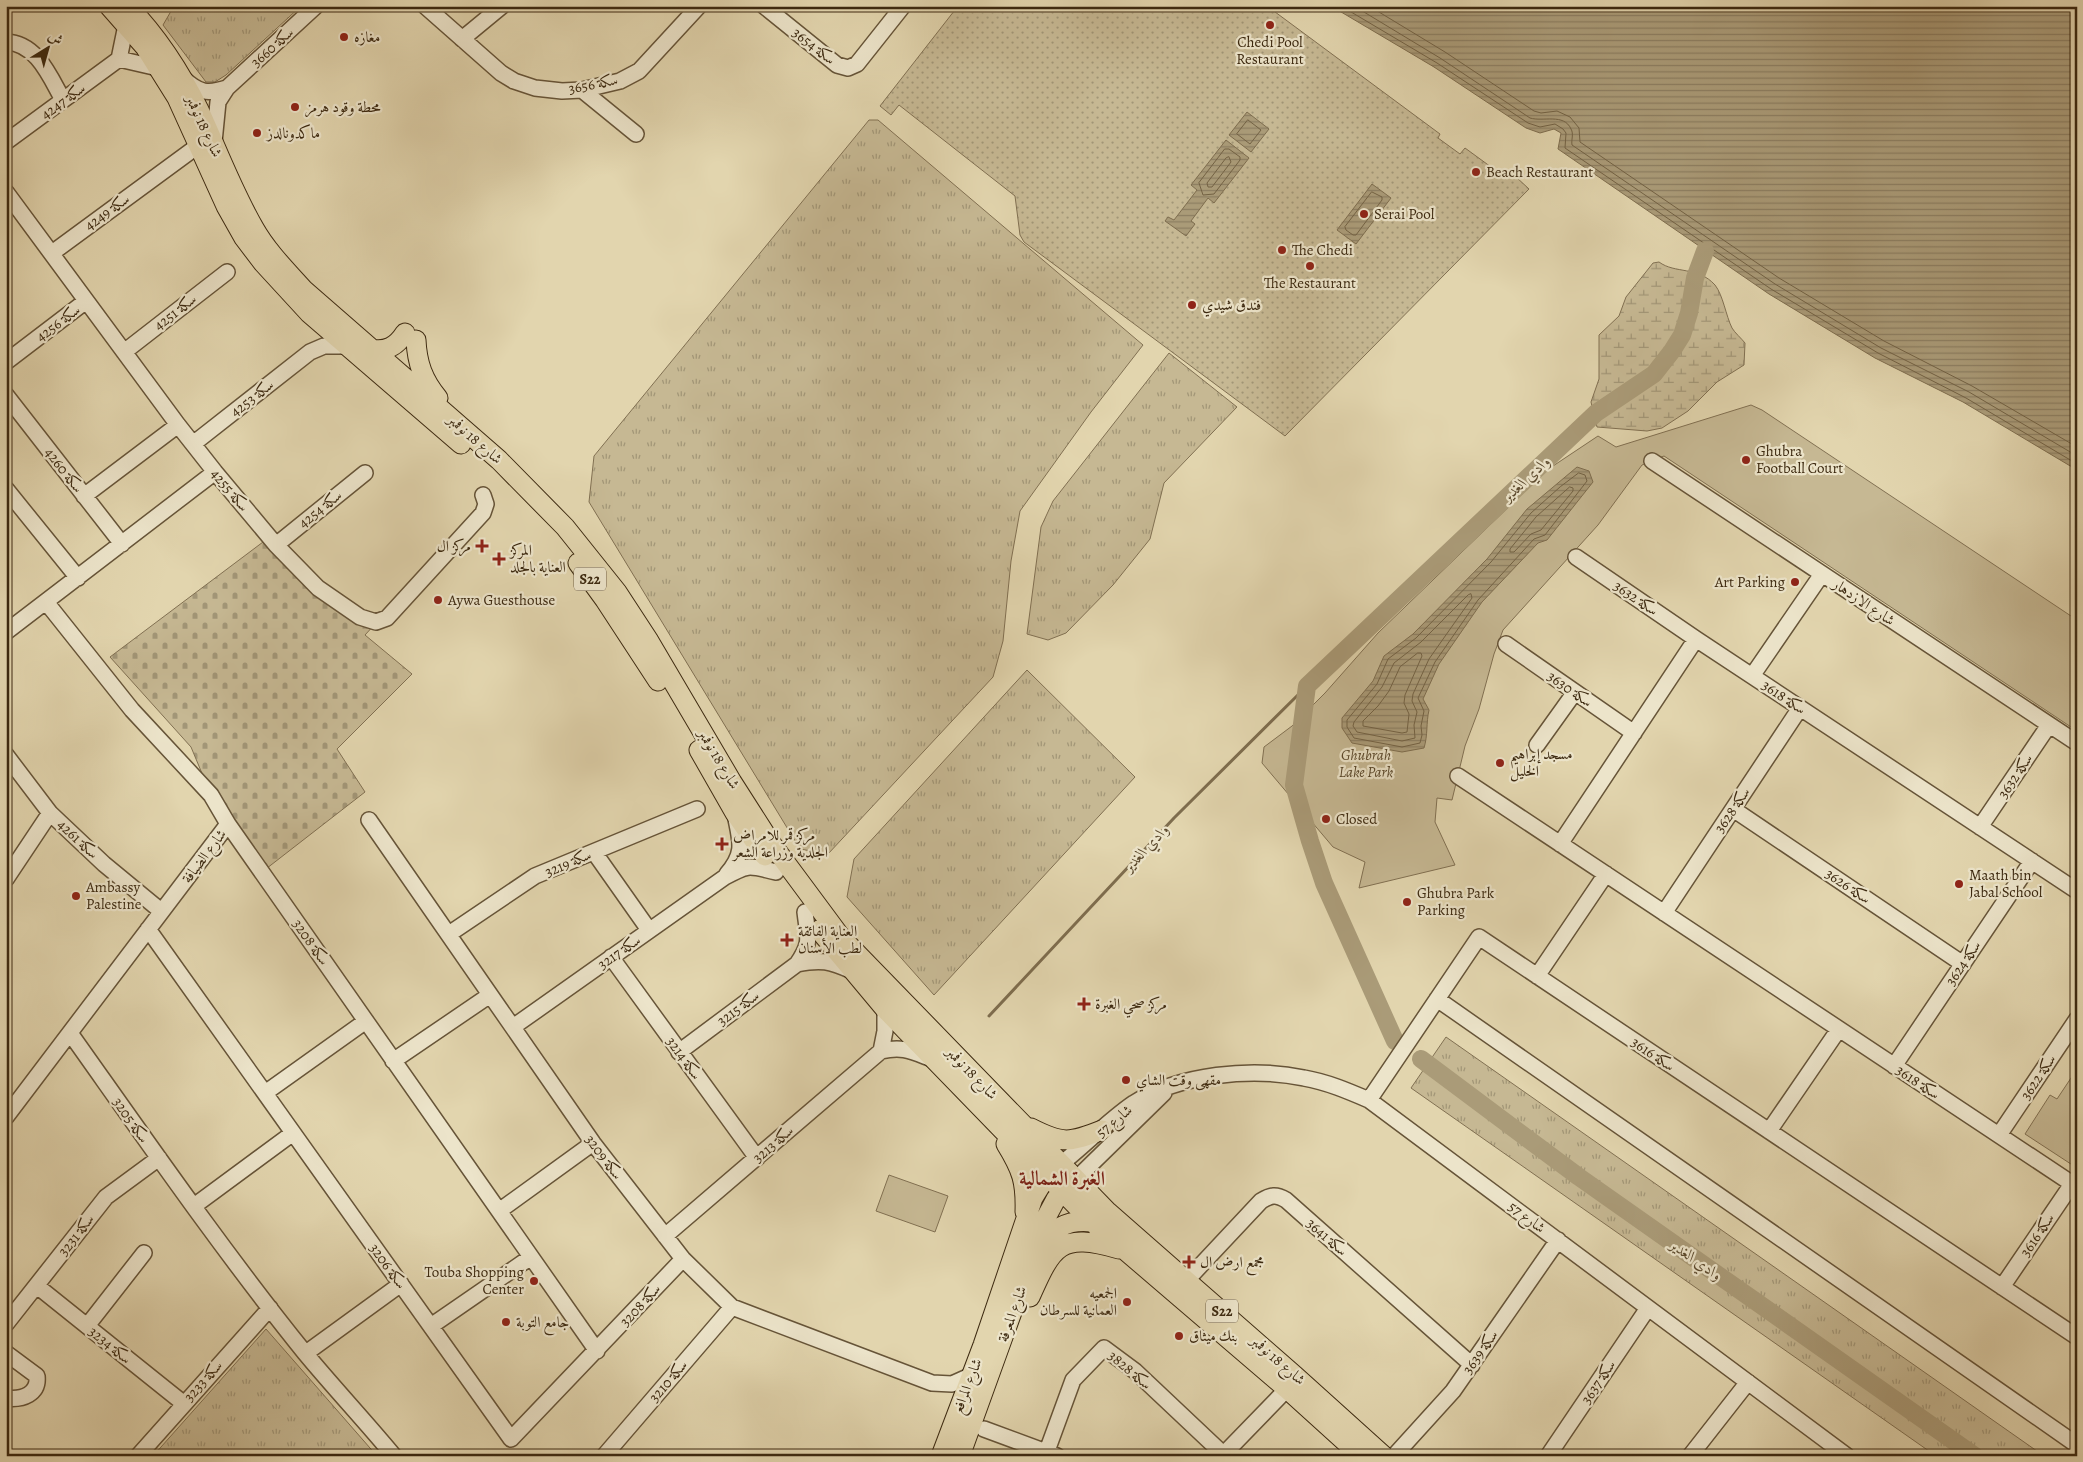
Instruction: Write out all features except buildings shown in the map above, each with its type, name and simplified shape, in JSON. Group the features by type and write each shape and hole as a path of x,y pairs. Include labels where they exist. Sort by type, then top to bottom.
{"main road":[{"name":"شارع 18 نوفمبر","path":"109,6 127,15 153,36 177,72 198,108 206,144 226,206 244,238 263,263 309,313 484,463 560,539 640,652 676,709 735,813 805,912 852,971 932,1059 1092,1222 1288,1390 1361,1456"},
{"name":"شارع 18 نوفمبر","path":"127,15 206,144 254,230 276,260 304,290 474,438 546,505 616,592 649,641 732,782 771,843 840,936 1108,1212 1384,1456"},
{"path":"370,349 380,351 391,348 411,337 420,370 427,383 474,438"},
{"path":"986,1114 1022,1172 1025,1190 1023,1227"},
{"path":"1019,1121 1063,1141 1076,1140 1102,1130"},
{"path":"1048,1178 1061,1164"},
{"name":"شارع المرافع","path":"941,1456 972,1375 1034,1198 1040,1185 1048,1178"},
{"name":"شارع المعرفة","path":"960,1456 1049,1211 1062,1192 1076,1179"},
{"path":"1030,1265 1044,1241 1054,1231 1077,1220 1092,1222"},
{"path":"973,1456 1020,1321 1045,1264 1053,1252 1063,1246 1085,1242 1124,1250"}],"street":[{"name":"سكة 3660","path":"206,144 218,102 227,88 316,6"},
{"name":"سكة 3656","path":"425,6 500,73 514,81 535,88 562,91 582,90 620,80 640,71 699,6"},
{"path":"462,39 502,6"},
{"name":"سكة 3654","path":"764,6 836,65 848,68 857,64 903,6"},
{"path":"127,15 119,59 158,68"},
{"path":"6,42 15,42 27,48 41,62 63,100"},
{"name":"سكة 4247","path":"6,142 119,59"},
{"path":"177,72 198,90 211,93 227,88"},
{"path":"582,90 636,134"},
{"name":"سكة 4249","path":"52,253 163,172 206,144"},
{"name":"سكة 4255","path":"6,192 178,425 215,472 276,545 318,588 360,617 376,622 387,618 483,513 486,504 483,495"},
{"name":"سكة 4251","path":"124,352 227,272"},
{"name":"سكة 4256","path":"6,362 86,301"},
{"path":"309,313 317,337 310,352"},
{"name":"سكة 4253","path":"193,444 310,352 324,346 347,346"},
{"name":"سكة 4260","path":"6,395 122,544"},
{"path":"84,496 178,425"},
{"name":"شارع الازدهار","path":"1652,461 2077,743"},
{"path":"6,632 215,472"},
{"name":"سكة 4254","path":"276,545 365,473"},
{"path":"6,489 78,578"},
{"name":"سكة 3632","path":"1576,557 1696,639"},
{"path":"1752,676 1822,574"},
{"name":"شارع الضيافة","path":"6,1117 228,824 211,795 132,710 46,602"},
{"path":"1560,844 1696,639"},
{"name":"سكة 3618","path":"1696,639 2077,891"},
{"name":"سكة 3630","path":"1506,644 1634,733"},
{"path":"1537,745 1575,692"},
{"name":"سكة 3628","path":"1664,913 1800,708"},
{"name":"سكة 3632","path":"1980,827 2050,725"},
{"name":"سكة 4261","path":"6,756 50,813 104,864 162,912"},
{"name":"سكة 3618","path":"1458,776 2075,1185"},
{"name":"سكة 3219","path":"448,934 535,876 697,809"},
{"name":"سكة 3626","path":"1733,809 1963,964"},
{"path":"6,879 50,813"},
{"name":"سكة 3217","path":"725,877 736,864 740,854 735,813"},
{"name":"سكة 3209","path":"369,820 593,1143 683,1258 732,1307 932,1383 950,1397 958,1410"},
{"name":"سكة 3208","path":"228,824 597,1351"},
{"path":"594,852 649,930"},
{"name":"سكة 3624","path":"1894,1066 2032,861"},
{"name":"سكة 3217","path":"513,1027 725,877 743,867 756,866 776,872"},
{"path":"1537,976 1606,874"},
{"name":"سكة 3215","path":"679,1052 797,964 808,949 805,912"},
{"name":"سكة 3206","path":"148,929 511,1439"},
{"name":"سكة 3616","path":"1369,1100 1479,937 2077,1337"},
{"name":"سكة 3214","path":"611,957 757,1158"},
{"name":"سكة 3215","path":"797,964 816,960 832,962 852,971"},
{"path":"393,1060 490,995"},
{"path":"1437,999 2077,1445"},
{"path":"885,1009 885,1031 881,1051 895,1048 906,1049 932,1059"},
{"name":"سكة 3622","path":"1999,1135 2077,1019"},
{"path":"265,1093 366,1021"},
{"path":"1769,1131 1839,1029"},
{"name":"سكة 3205","path":"70,1033 159,1158 270,1308 394,1456"},
{"name":"سكة 3213","path":"665,1236 881,1051"},
{"name":"شارع 57","path":"1061,1164 1134,1104 1148,1095 1172,1086 1230,1074 1260,1074 1304,1078 1336,1086 1369,1100 1847,1456"},
{"name":"شارع 57","path":"1076,1179 1172,1086"},
{"path":"194,1206 293,1133"},
{"path":"499,1211 593,1143"},
{"name":"سكة 3231","path":"6,1324 106,1197 159,1158"},
{"name":"سكة 3616","path":"2002,1287 2075,1185"},
{"name":"سكة 3641","path":"1186,1281 1261,1200 1277,1195 1472,1364"},
{"name":"سكة 3639","path":"1394,1456 1453,1390 1558,1240"},
{"path":"87,1326 144,1253"},
{"path":"431,1326 531,1257"},
{"name":"سكة 3208","path":"511,1439 597,1351 683,1258"},
{"path":"306,1353 401,1284"},
{"name":"سكة 3234","path":"37,1286 183,1403"},
{"name":"سكة 3210","path":"604,1456 732,1307"},
{"name":"سكة 3233","path":"138,1456 183,1403 270,1308"},
{"name":"سكة 3637","path":"1548,1456 1648,1308"},
{"name":"سكة 3828","path":"1052,1454 1073,1380 1104,1348 1135,1371 1222,1455"},
{"path":"6,1353 37,1376 38,1383 34,1391 26,1396 6,1398"},
{"name":"سكة 3209","path":"932,1383 952,1384 972,1375"},
{"path":"1690,1456 1748,1382"},
{"path":"1222,1455 1288,1390"},
{"path":"984,1428 1052,1454"}],"green space":[{"path":"174,6 301,6 226,75 215,82 206,82 163,25"},
{"name":"The Chedi","path":"958,6 1267,6 1440,134 1438,138 1460,154 1465,148 1502,175 1504,173 1515,176 1529,189 1285,436 1024,242 1020,235 1015,196 899,105 891,115 880,106"},
{"path":"869,120 878,120 1143,345 1091,412 1020,511 1011,561 1003,641 993,677 828,854 800,849 589,502 594,456"},
{"path":"1659,262 1665,266 1701,275 1715,285 1732,328 1745,343 1744,365 1717,382 1688,411 1662,428 1647,431 1597,427 1591,402 1599,379 1599,335 1619,316 1626,297 1653,263"},
{"path":"1169,353 1237,407 1164,483 1150,539 1113,585 1066,633 1048,640 1027,634 1041,527 1053,501"},
{"name":"Ghubrah Lake Park","path":"1751,405 1762,410 2077,620 2077,731 1664,456 1642,465 1598,525 1503,630 1494,654 1479,709 1465,746 1452,800 1437,798 1435,822 1455,865 1359,888 1365,862 1333,847 1262,763 1264,747 1292,726 1325,693 1378,633 1547,470 1598,436 1616,447"},
{"path":"267,539 318,588 376,623 365,635 412,674 337,749 365,792 262,872 211,795 191,747 110,657"},
{"path":"1027,670 1135,777 934,995 847,897 854,859"},
{"path":"1446,1037 2044,1456 1936,1456 1411,1088"},
{"path":"2077,1069 2077,1168 2025,1134 2050,1095 2057,1099"},
{"path":"889,1175 948,1196 935,1232 876,1211"},
{"path":"266,1329 377,1456 153,1456"}],"water":[{"path":"1331,6 2077,6 2077,470 1963,402 1875,358 1769,294 1558,149 1561,133 1554,129 1540,133 1526,128 1434,67"},
{"path":"1247,112 1269,129 1251,152 1229,135"},
{"path":"1226,140 1249,158 1214,203 1208,198 1191,221 1195,224 1186,236 1165,221 1168,217 1174,220 1197,190 1191,185"},
{"name":"Serai Pool","path":"1372,184 1391,198 1356,244 1337,230"},
{"path":"1577,467 1589,471 1593,482 1547,540 1538,543 1482,602 1439,664 1423,699 1429,710 1424,748 1402,752 1352,743 1342,728 1342,718 1373,681 1384,656 1413,634 1487,559 1527,509"}],"waterway":[{"name":"وادي الغدير","path":"1395,1041 1324,883 1294,785 1307,686 1596,413 1654,374 1682,335 1689,313 1695,278 1705,251"},
{"name":"وادي الغدير","path":"989,1016 1174,818 1307,686"},
{"name":"وادي الغدير","path":"1421,1059 1579,1177 1975,1456"}],"place":[{"name":"Chedi Pool Restaurant","path":"1270,25"},
{"name":"مغازه","path":"344,37"},
{"name":"محطة وقود هرمز","path":"295,107"},
{"name":"ماكدونالدز","path":"257,133"},
{"name":"Beach Restaurant","path":"1476,172"},
{"name":"Serai Pool","path":"1364,214"},
{"name":"The Chedi","path":"1282,250"},
{"name":"The Restaurant","path":"1310,266"},
{"name":"فندق شيدي","path":"1192,305"},
{"name":"Ghubra Football Court","path":"1746,460"},
{"name":"مركز ال","path":"482,546"},
{"name":"المركز العناية بالجلد","path":"499,559"},
{"name":"Art Parking","path":"1795,582"},
{"name":"Aywa Guesthouse","path":"438,600"},
{"name":"مسجد إبراهيم الخليل","path":"1500,763"},
{"name":"Closed","path":"1326,819"},
{"name":"مركز قمر للامراض الجلدية وزراعة الشعر","path":"722,844"},
{"name":"Maath bin Jabal School","path":"1959,884"},
{"name":"Ambassy Palestine","path":"76,896"},
{"name":"Ghubra Park Parking","path":"1407,902"},
{"name":"العناية الفائقة لطب الأسنان","path":"787,940"},
{"name":"مركز صحي الغبرة","path":"1084,1004"},
{"name":"مقهى وقت الشاي","path":"1126,1080"},
{"name":"مجمع ارض ال","path":"1189,1262"},
{"name":"Touba Shopping Center","path":"534,1281"},
{"name":"الجمعيه العمانية للسرطان","path":"1127,1302"},
{"name":"جامع التوبة","path":"506,1322"},
{"name":"بنك ميثاق","path":"1179,1336"}],"district":[{"name":"الغبرة الشمالية","path":"1062,1178"}]}
